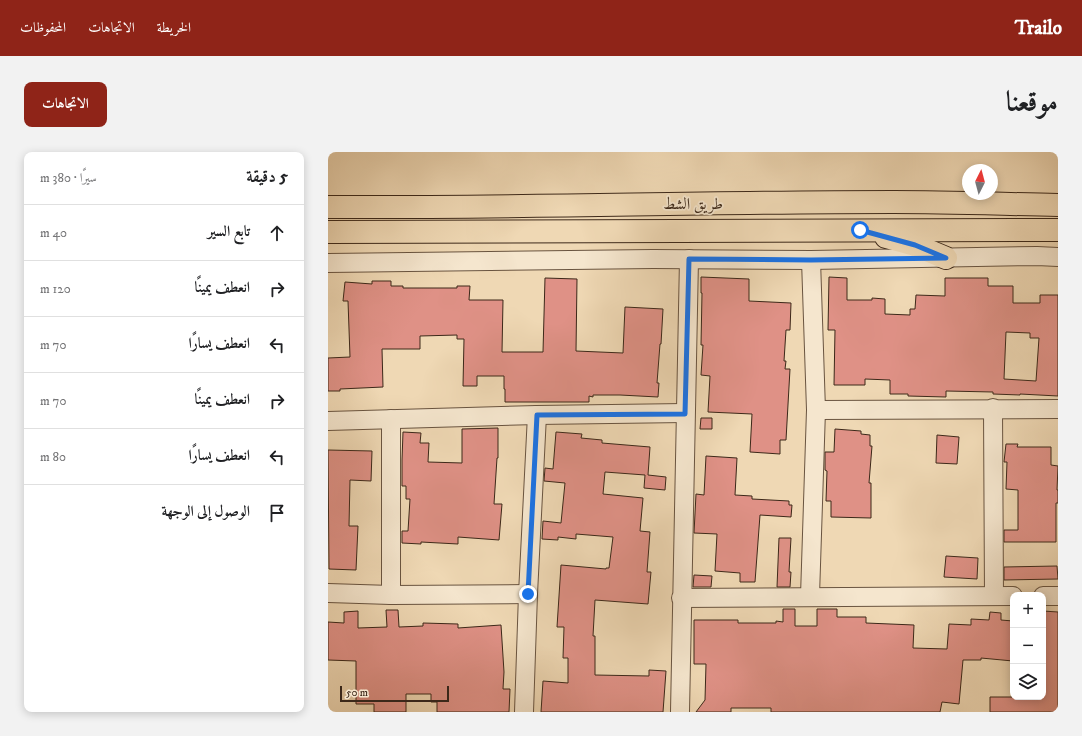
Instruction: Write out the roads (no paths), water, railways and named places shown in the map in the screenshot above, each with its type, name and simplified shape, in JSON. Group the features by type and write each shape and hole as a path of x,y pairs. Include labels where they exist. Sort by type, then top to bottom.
{"main road":[{"name":"طريق الشط","path":"328,207 443,208 887,202 1058,205"},
{"path":"860,230 915,245 946,258"},
{"name":"طريق الشط","path":"328,232 1058,230"}],"street":[{"path":"328,263 1058,257"},
{"path":"680,712 689,259"},
{"path":"810,596 816,410 811,260"},
{"path":"816,410 963,410 993,408 1058,409"},
{"path":"993,408 994,596"},
{"path":"328,421 537,415 685,414"},
{"path":"524,712 537,415"},
{"path":"391,418 391,595"},
{"path":"328,593 391,595 528,594"},
{"path":"682,598 810,596 1010,596"},
{"path":"1046,596 1058,596"}]}
